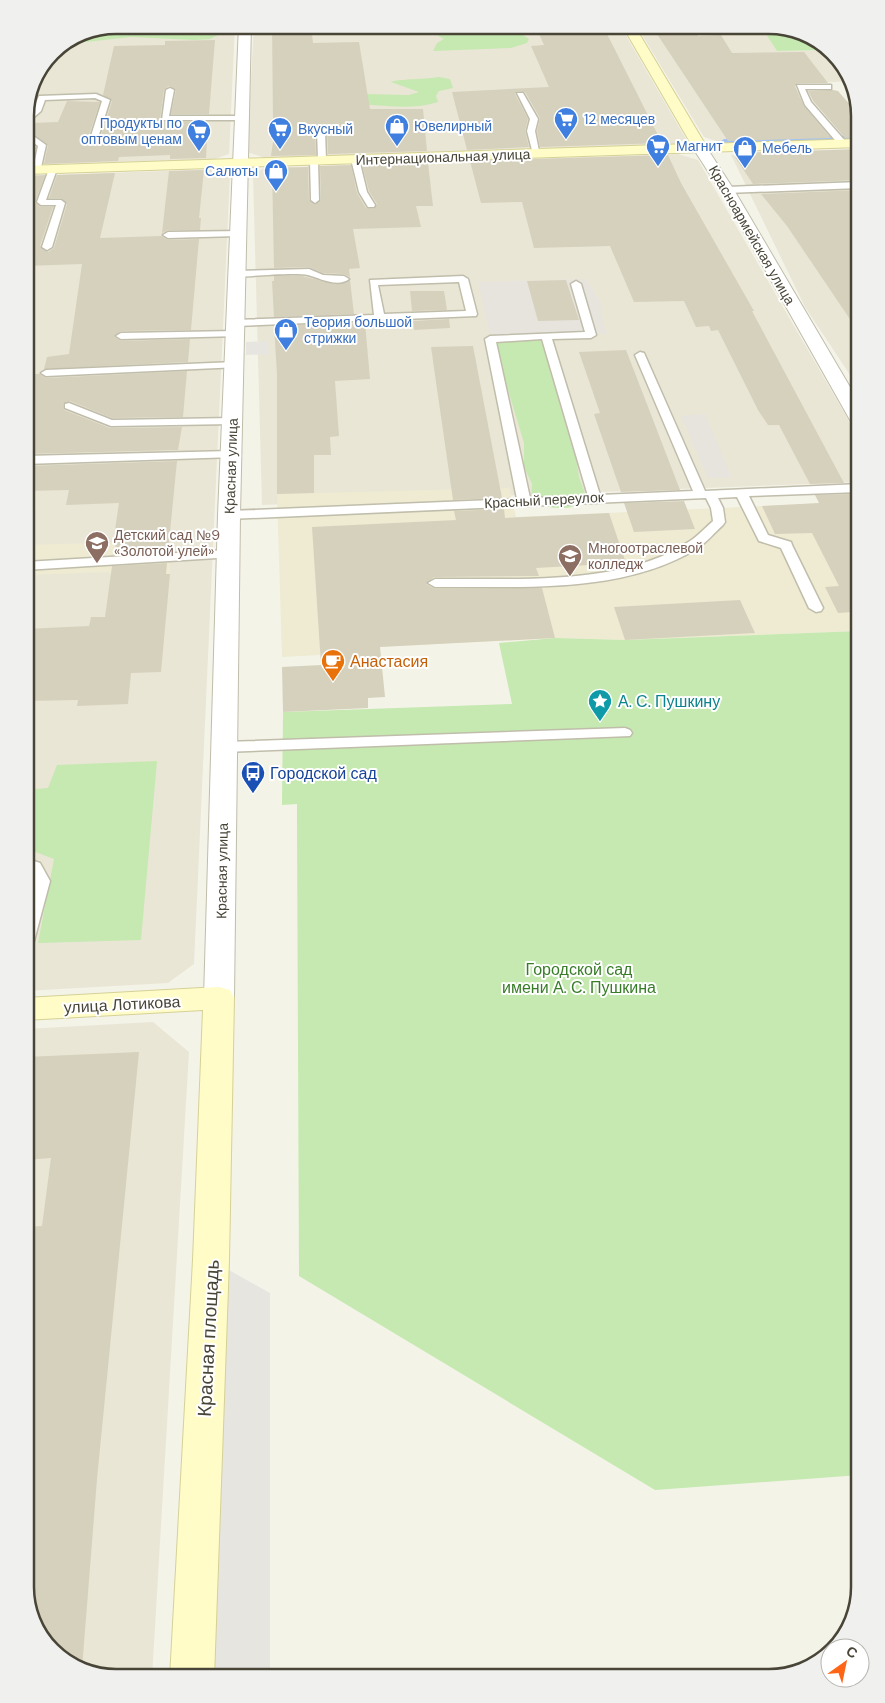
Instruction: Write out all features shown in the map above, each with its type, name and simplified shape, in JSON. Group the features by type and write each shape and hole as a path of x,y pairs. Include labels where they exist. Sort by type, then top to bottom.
{"street":[{"name":"Красная улица","path":"219,998 229,515 245,34"},
{"name":"Красноармейская улица","path":"633,34 700,148 728,190 851,404"},
{"name":"Интернациональная улица","path":"34,170 851,144"},
{"name":"улица Лотикова","path":"34,1008 219,998"},
{"name":"Красная площадь","path":"192,1669 211,1260 219,998"}],"lane":[{"path":"828,86 800,87 808,103 843,144"},
{"path":"170,90 165,118 241,118"},
{"path":"520,95 534,118 531,131 537,154"},
{"path":"34,113 38,109 42,98 96,96 106,100 94,139"},
{"path":"315,200 321,130"},
{"path":"34,139 42,145 34,163"},
{"path":"355,160 362,192 371,205"},
{"path":"47,247 61,203 41,202 53,169"},
{"path":"728,190 851,185"},
{"path":"168,235 238,234"},
{"path":"237,274 309,272 321,278 344,279"},
{"path":"121,336 379,317 472,314 463,279 373,282 379,317"},
{"path":"524,501 490,338 590,335 576,284"},
{"path":"546,336 595,498"},
{"path":"435,583 579,579 649,566 693,545 719,522 716,508 705,494 640,355"},
{"path":"46,373 235,365"},
{"path":"69,406 111,423 233,421"},
{"path":"34,460 231,455"},
{"name":"Красный переулок","path":"229,515 851,488"},
{"path":"741,493 763,538 786,545 816,608"},
{"path":"34,566 65,565 170,555 228,554"},
{"path":"224,747 625,733"},
{"path":"34,867 42,881 34,909"}],"shaded area":[{"path":"235,34 229,154 215,159 34,165 34,110 42,79 62,54 89,38 100,35"},
{"path":"254,34 625,34 686,139 672,145 265,158 247,152"},
{"path":"641,34 766,34 777,51 818,50 834,66 844,81 795,84 800,105 828,140 722,143 704,137"},
{"path":"851,151 851,376 805,307 731,155"},
{"path":"678,154 698,160 851,424 851,482 262,505 253,175 264,168"},
{"path":"217,169 230,174 194,964 168,983 34,990 34,176"},
{"path":"586,279 600,301 603,323 608,334 490,335 478,282"},
{"path":"268,341 269,354 246,355 246,342"},
{"path":"705,414 732,478 708,478 681,416"},
{"name":"Многоотраслевой колледж","path":"509,488 516,517 851,502 851,631 625,640 555,638 320,650 320,655 282,657 277,494"},
{"name":"Детский сад №9 «Золотой улей»","path":"169,541 170,574 111,576 109,572 34,575 34,545"},
{"path":"153,1022 189,1052 153,1669 100,1668 79,1661 54,1641 40,1619 35,1603 34,1029"},
{"path":"211,1260 270,1293 270,1669 192,1669"}],"green space":[{"path":"116,34 220,34 210,39 195,40 131,37 83,41 100,35"},
{"path":"435,34 520,34 529,39 527,43 511,48 433,51 437,43 444,39"},
{"path":"766,34 775,34 801,40 818,50 777,51"},
{"path":"439,77 450,79 453,88 439,91 436,96 438,102 410,107 361,104 364,94 409,95 419,92 391,82"},
{"path":"539,339 547,350 556,371 560,406 574,445 579,477 587,499 567,508 553,508 531,503 532,484 524,467 524,443 506,383 490,344 506,340"},
{"name":"Городской сад имени А. С. Пушкина","path":"851,631 851,1476 655,1490 299,1276 297,804 282,805 283,712 512,704 499,643 555,638 625,640"},
{"path":"157,761 141,940 38,943 54,859 34,851 34,789 48,788 57,765"}],"building":[{"path":"272,34 312,34 313,43 359,42 370,109 423,109 427,151 328,154 327,130 320,126 315,130 316,155 271,156 276,121 273,121"},
{"path":"539,34 607,34 662,143 540,147 537,131 540,118 525,92 517,91 515,94 528,119 525,131 529,147 467,150 452,92 549,87 531,46 544,45"},
{"path":"657,34 721,35 732,53 804,52 828,83 797,83 795,86 804,106 831,138 728,141"},
{"path":"215,40 209,114 171,114 176,90 169,86 164,90 160,120 162,122 208,122 206,158 170,159 170,155 119,157 118,161 44,164 48,145 34,135 34,123 58,122 67,101 100,102 88,138 89,141 99,142 112,101 103,95 114,46 165,45 165,41"},
{"path":"808,91 838,91 850,105 851,138 845,138 813,101"},
{"path":"851,149 851,180 753,184 735,157 738,157 736,153"},
{"path":"668,155 681,183 754,311 752,311 844,483 810,484 779,425 768,425 758,410 718,330 711,331 709,326 696,327 684,301 634,302 610,246 534,248 522,202 481,203 470,161"},
{"path":"428,163 433,206 416,206 421,227 353,229 360,268 349,269 350,277 344,274 323,273 309,267 274,268 272,168 308,167 309,200 315,205 321,200 320,166 351,165 357,193 366,208 374,209 377,204 369,191 362,165"},
{"path":"204,170 199,218 201,218 200,230 168,230 162,233 169,171"},
{"path":"115,173 100,238 161,236 168,240 199,239 191,330 121,331 114,337 121,341 190,339 188,362 44,369 47,357 69,354 82,264 34,266 34,176 45,175 35,203 41,207 53,207 40,246 48,252 54,248 67,204 61,198 49,198 57,175"},
{"path":"851,190 851,321 787,226 761,194"},
{"path":"274,276 302,276 334,284 350,280 354,314 274,317 272,281 274,281"},
{"path":"566,280 579,320 538,321 527,281"},
{"path":"410,291 444,291 447,310 412,311"},
{"path":"449,319 450,328 414,330 413,321"},
{"path":"365,323 370,379 335,381 339,436 330,437 331,455 314,455 314,493 277,494 277,374 274,326"},
{"path":"473,346 502,498 453,500 431,347"},
{"path":"626,350 680,490 621,492 594,414 600,413 579,352"},
{"path":"187,371 183,417 112,418 70,401 63,404 64,410 110,428 182,427 178,450 34,454 34,374 40,374 46,378"},
{"path":"177,461 168,552 114,555 116,543 113,543 119,503 66,505 69,490 34,491 34,466"},
{"path":"850,494 851,496 851,612 838,613 825,587 839,586 812,533 775,534 762,506 819,503 815,495"},
{"path":"684,501 695,529 634,532 624,503"},
{"path":"504,509 505,518 609,513 626,563 536,568 539,576 434,577 426,584 435,589 542,588 555,638 380,647 385,697 368,698 368,708 283,712 282,667 321,665 312,527 456,520 454,511"},
{"path":"167,563 166,574 170,574 161,672 131,673 128,704 77,706 78,700 34,701 34,629 89,626 91,617 105,617 112,566"},
{"path":"740,600 755,633 625,640 614,607"},
{"path":"139,1052 97,1479 83,1662 62,1649 54,1641 40,1619 35,1603 34,1226 42,1226 51,1158 34,1159 34,1057"}],"waterway":[{"path":"724,141 851,137"}],"place":[{"name":"12 месяцев","path":"566,140"},
{"name":"Ювелирный","path":"397,147"},
{"name":"Вкусный","path":"280,150"},
{"name":"Продукты по оптовым ценам","path":"199,152"},
{"name":"Магнит","path":"658,167"},
{"name":"Мебель","path":"745,169"},
{"name":"Салюты","path":"276,192"},
{"name":"Теория большой стрижки","path":"286,351"},
{"name":"Детский сад №9 «Золотой улей»","path":"97,564"},
{"name":"Многоотраслевой колледж","path":"570,577"},
{"name":"Анастасия","path":"333,682"},
{"name":"А. С. Пушкину","path":"600,722"},
{"name":"Городской сад","path":"253,794"}]}
